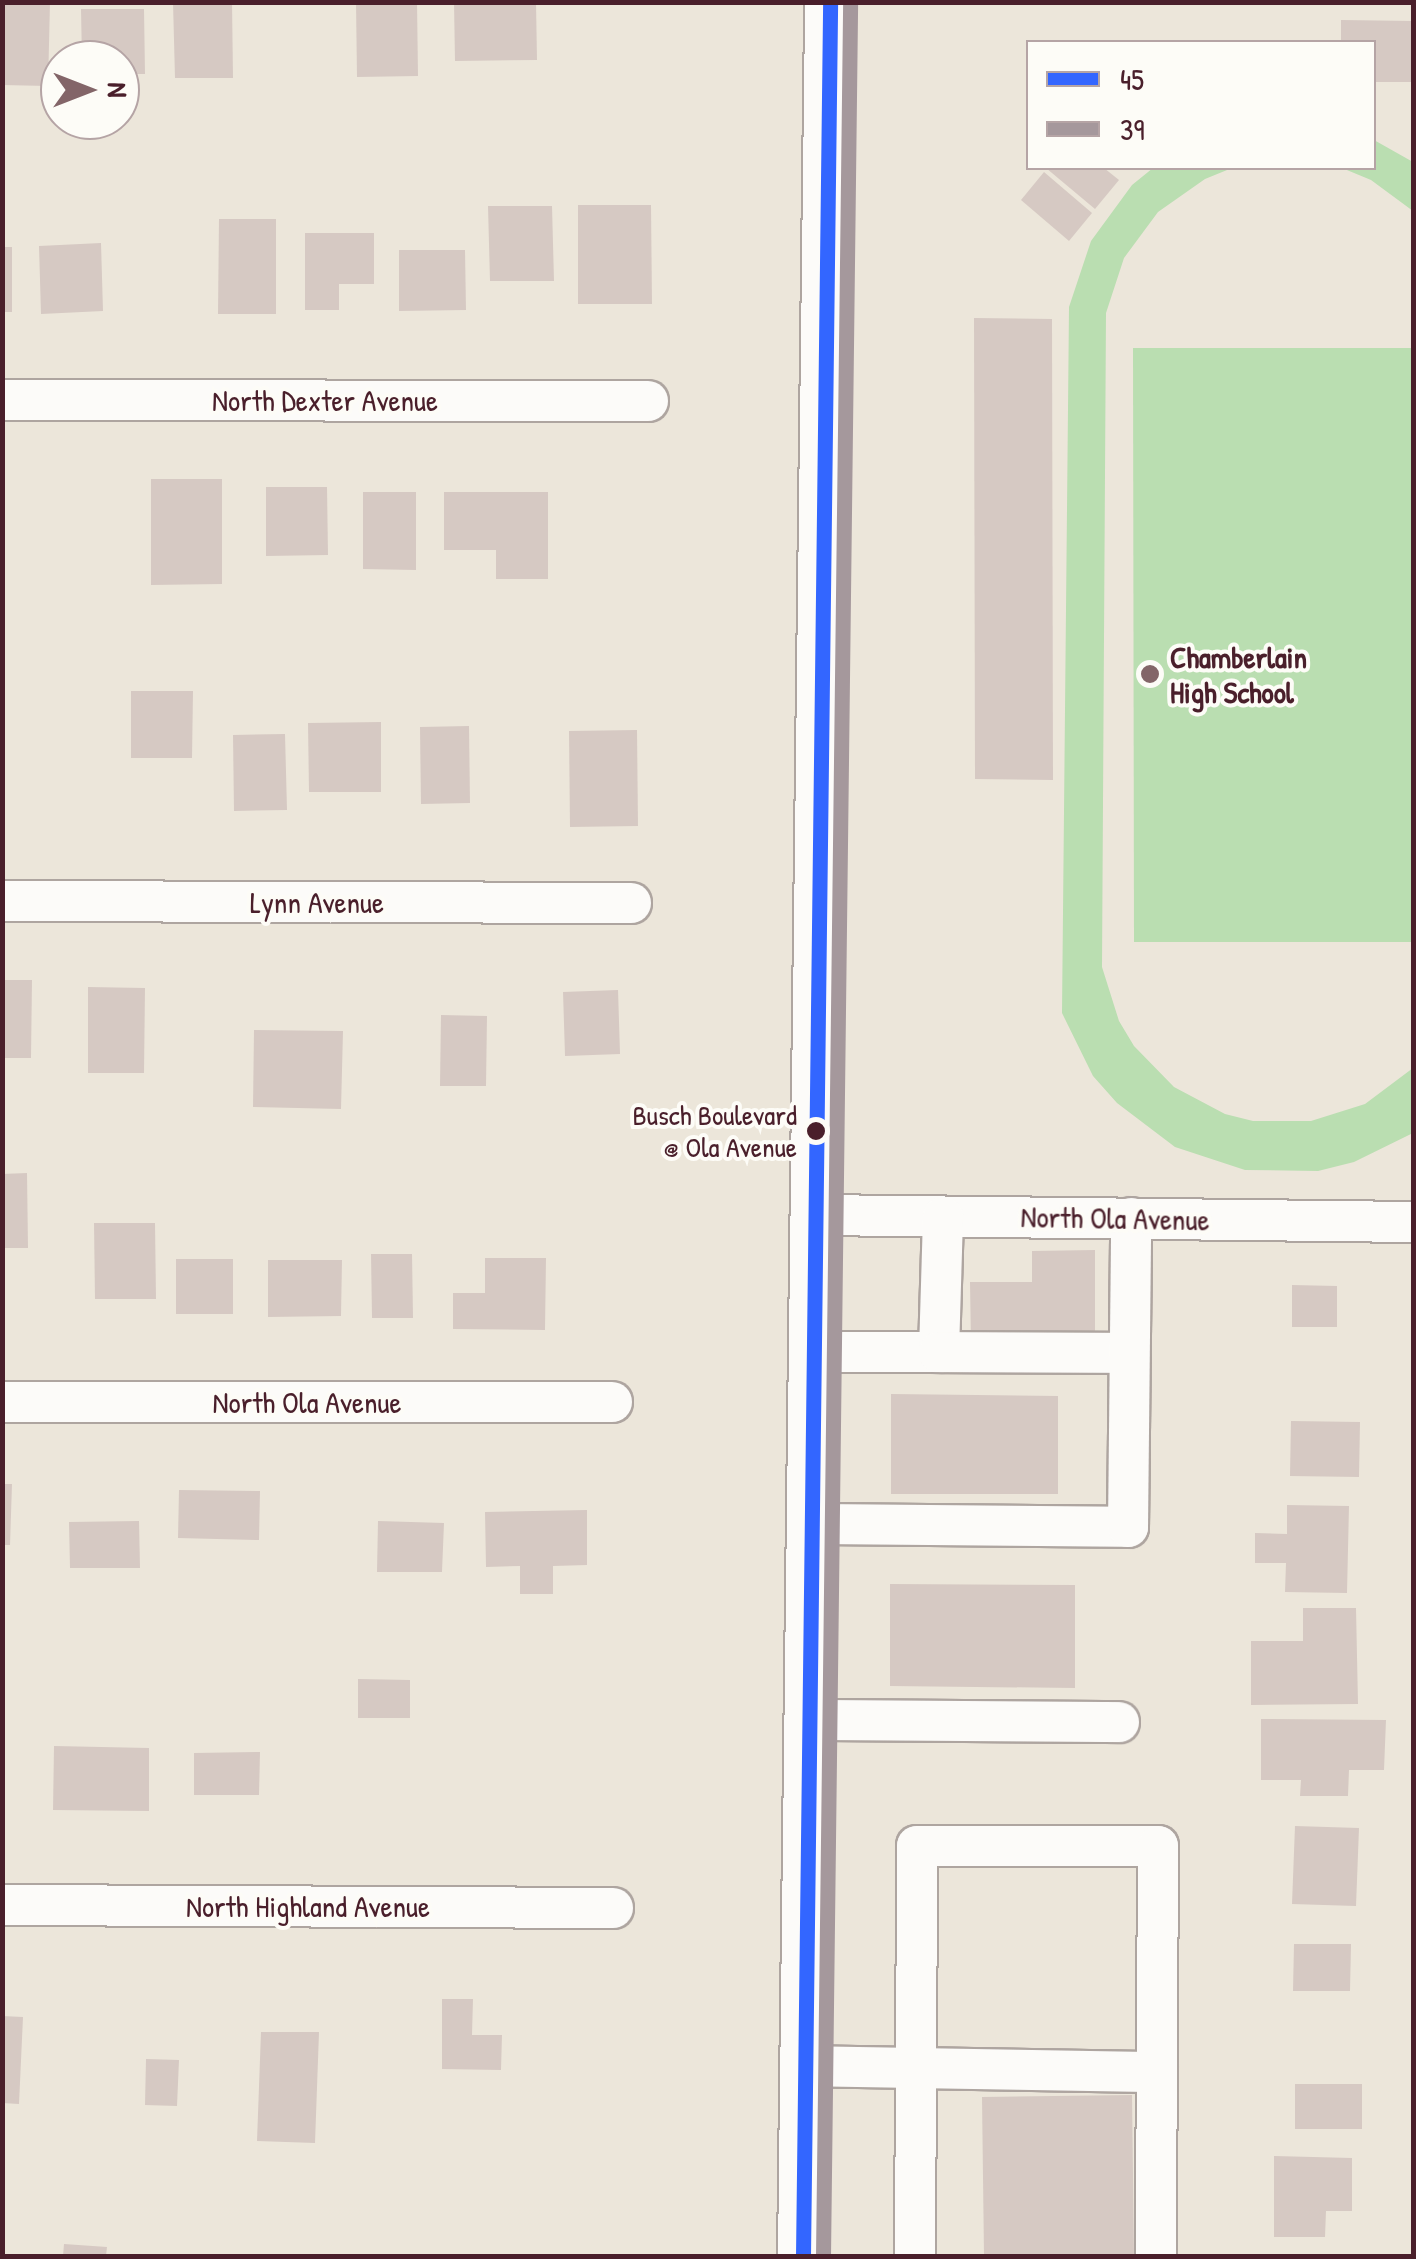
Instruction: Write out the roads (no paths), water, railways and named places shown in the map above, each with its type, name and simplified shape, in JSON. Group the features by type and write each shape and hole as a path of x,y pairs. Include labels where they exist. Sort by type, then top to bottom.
{"main road":[{"path":"803,2256 818,751 830,2"}],"street":[{"name":"North Dexter Avenue","path":"2,400 648,401"},
{"name":"Lynn Avenue","path":"2,901 631,903"},
{"name":"North Ola Avenue","path":"816,1215 1414,1222"},
{"path":"939,1352 942,1216"},
{"path":"812,1524 1128,1527 1130,1218"},
{"path":"814,1352 1129,1353"},
{"name":"North Ola Avenue","path":"2,1402 612,1402"},
{"path":"809,1720 1120,1722"},
{"path":"915,2256 916,1846 1158,1846 1156,2256"},
{"name":"North Highland Avenue","path":"2,1905 613,1908"},
{"path":"804,2066 1157,2072"}],"place":[{"name":"Chamberlain High School","path":"1150,674"},
{"name":"Busch Boulevard @ Ola Avenue","path":"816,1131"}]}
